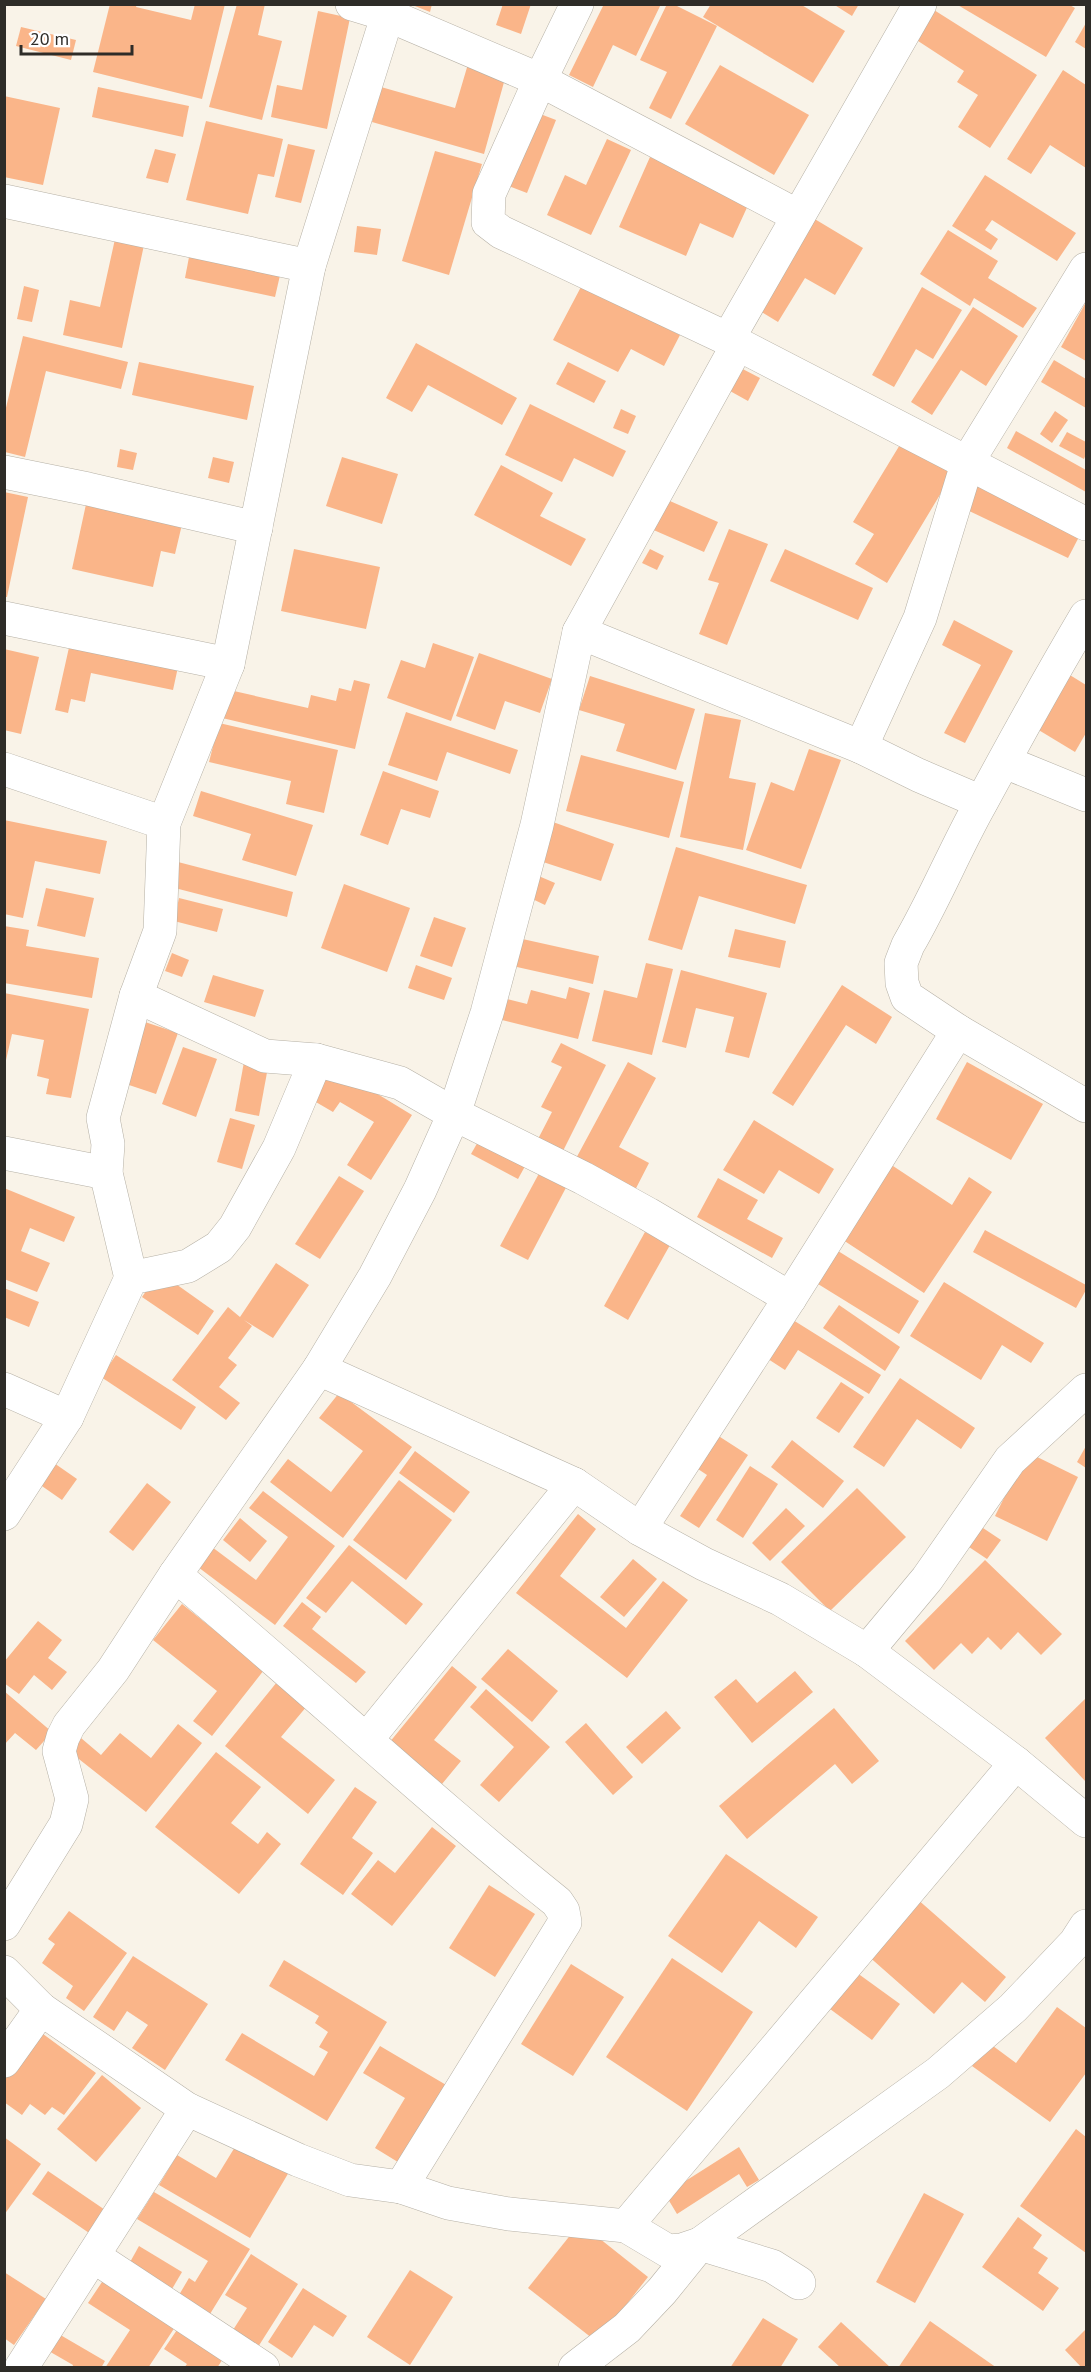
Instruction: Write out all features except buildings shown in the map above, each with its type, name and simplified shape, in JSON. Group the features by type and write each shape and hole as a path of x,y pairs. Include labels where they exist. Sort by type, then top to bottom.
{"street":[{"path":"352,4 390,10 540,80 798,216"},
{"path":"577,4 489,194 488,222 501,231 733,341 1086,524"},
{"path":"4,1924 66,1824 70,1812 72,1799 59,1751 69,1725 112,1671 175,1575 319,1369 375,1276 420,1190 454,1114 487,1013 537,825 579,632 798,216 920,4"},
{"path":"4,1514 67,1417 131,1278 106,1173 108,1144 103,1118 136,996 160,931 164,823 228,664 309,266 390,10"},
{"path":"4,201 309,266"},
{"path":"861,747 920,618 968,461 1086,269"},
{"path":"4,472 256,528"},
{"path":"1086,616 1029,713 1005,762 981,802 901,963 902,983 907,997 958,1031 1086,1106"},
{"path":"4,618 228,664"},
{"path":"579,632 861,747 918,776 981,802"},
{"path":"1005,762 1086,795"},
{"path":"4,769 164,823"},
{"path":"136,996 265,1056 316,1060 400,1083 454,1114 601,1188 790,1298"},
{"path":"640,1529 790,1298 958,1031"},
{"path":"131,1278 188,1266 219,1247 235,1227 279,1148 316,1060"},
{"path":"4,1153 106,1173"},
{"path":"319,1369 574,1484 640,1529 704,1564 780,1599 867,1651 1016,1763 1086,1821"},
{"path":"4,1389 67,1417"},
{"path":"867,1651 927,1579 1010,1460 1086,1390"},
{"path":"367,1739 574,1484"},
{"path":"175,1575 263,1647 481,1841 557,1902 563,1911 565,1922 401,2187"},
{"path":"626,2226 1016,1763"},
{"path":"575,2367 627,2328 662,2291 700,2244 938,2073 1012,2008 1075,1943 1086,1926"},
{"path":"4,1972 41,2009 188,2109 298,2160 350,2180 401,2187 448,2203 509,2214 626,2226 668,2251 682,2250 700,2244 772,2266 799,2283"},
{"path":"4,2061 41,2009"},
{"path":"21,2367 188,2109"},
{"path":"93,2256 263,2367"}]}
